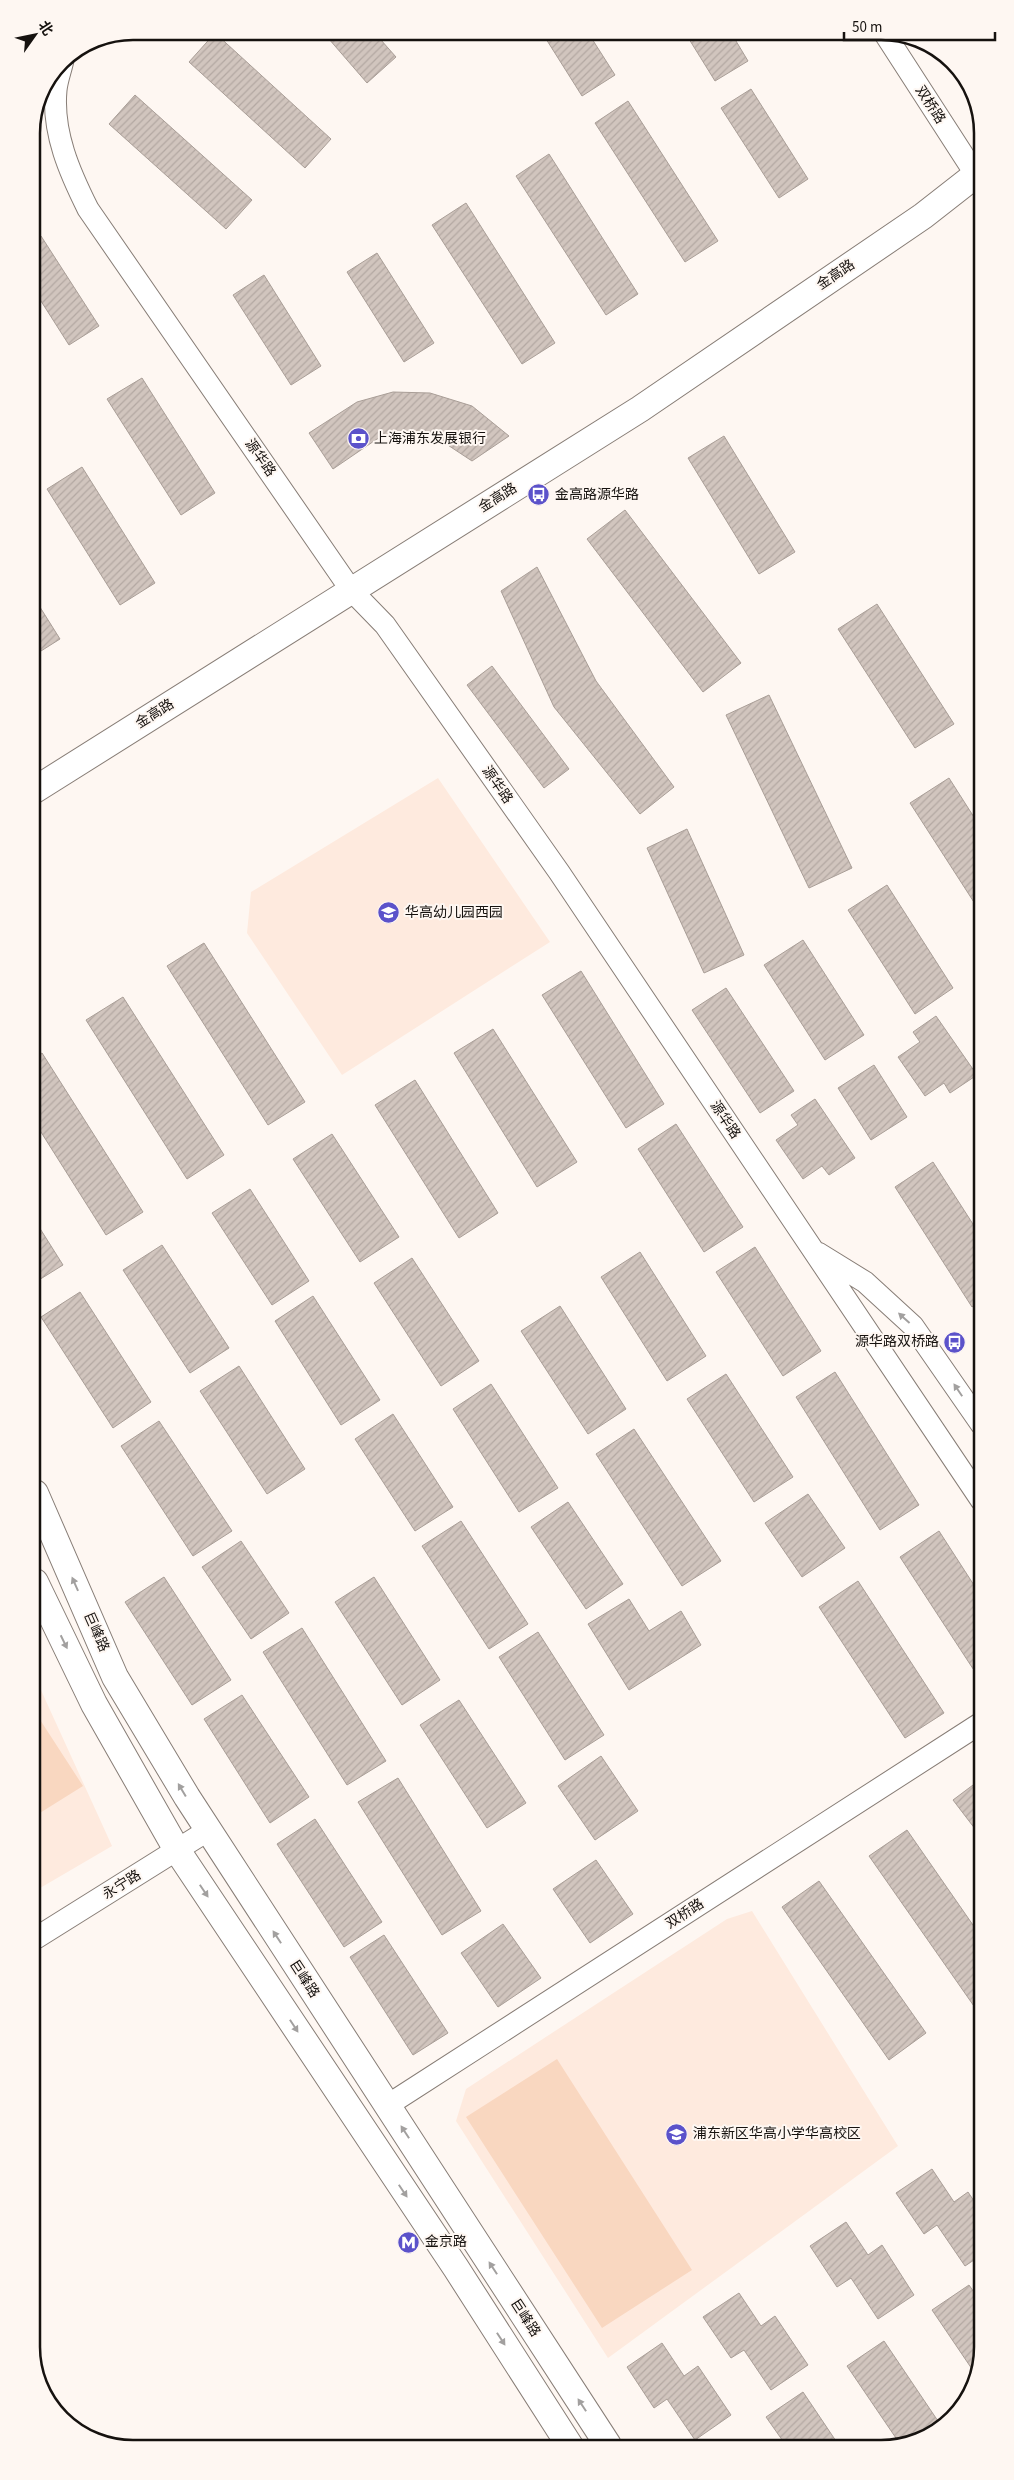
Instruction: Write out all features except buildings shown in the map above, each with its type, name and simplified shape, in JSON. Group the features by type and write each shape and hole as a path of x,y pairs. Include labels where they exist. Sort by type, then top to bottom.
{"main road":[{"name":"金高路","path":"40,787 640,409 923,216 974,178"},
{"name":"巨峰路","path":"40,1504 116,1677 207,1831 388,2105 605,2440"},
{"path":"40,1592 94,1704 177,1850 456,2268 566,2440"}],"street":[{"name":"双桥路","path":"888,40 974,171"},
{"name":"源华路","path":"59,77 56,91 58,131 68,168 88,209 351,590 385,625 559,872 974,1490"},
{"path":"812,1249 865,1282 913,1326 974,1415"},
{"name":"双桥路","path":"388,2105 974,1728"},
{"name":"永宁路","path":"40,1936 207,1831"}],"shaded area":[{"name":"华高幼儿园西园","path":"438,778 550,942 342,1075 247,933 251,892"},
{"path":"40,1688 112,1846 40,1888"},
{"path":"40,1720 83,1786 40,1813"},
{"name":"浦东新区华高小学华高校区","path":"752,1911 898,2146 608,2358 456,2121 466,2089 727,1919"},
{"path":"557,2059 692,2270 602,2328 466,2117"}],"place":[{"name":"上海浦东发展银行","path":"358,439"},
{"name":"金高路源华路","path":"539,495"},
{"name":"华高幼儿园西园","path":"389,913"},
{"name":"源华路双桥路","path":"955,1342"},
{"name":"浦东新区华高小学华高校区","path":"677,2134"},
{"name":"金京路","path":"409,2242"}]}
